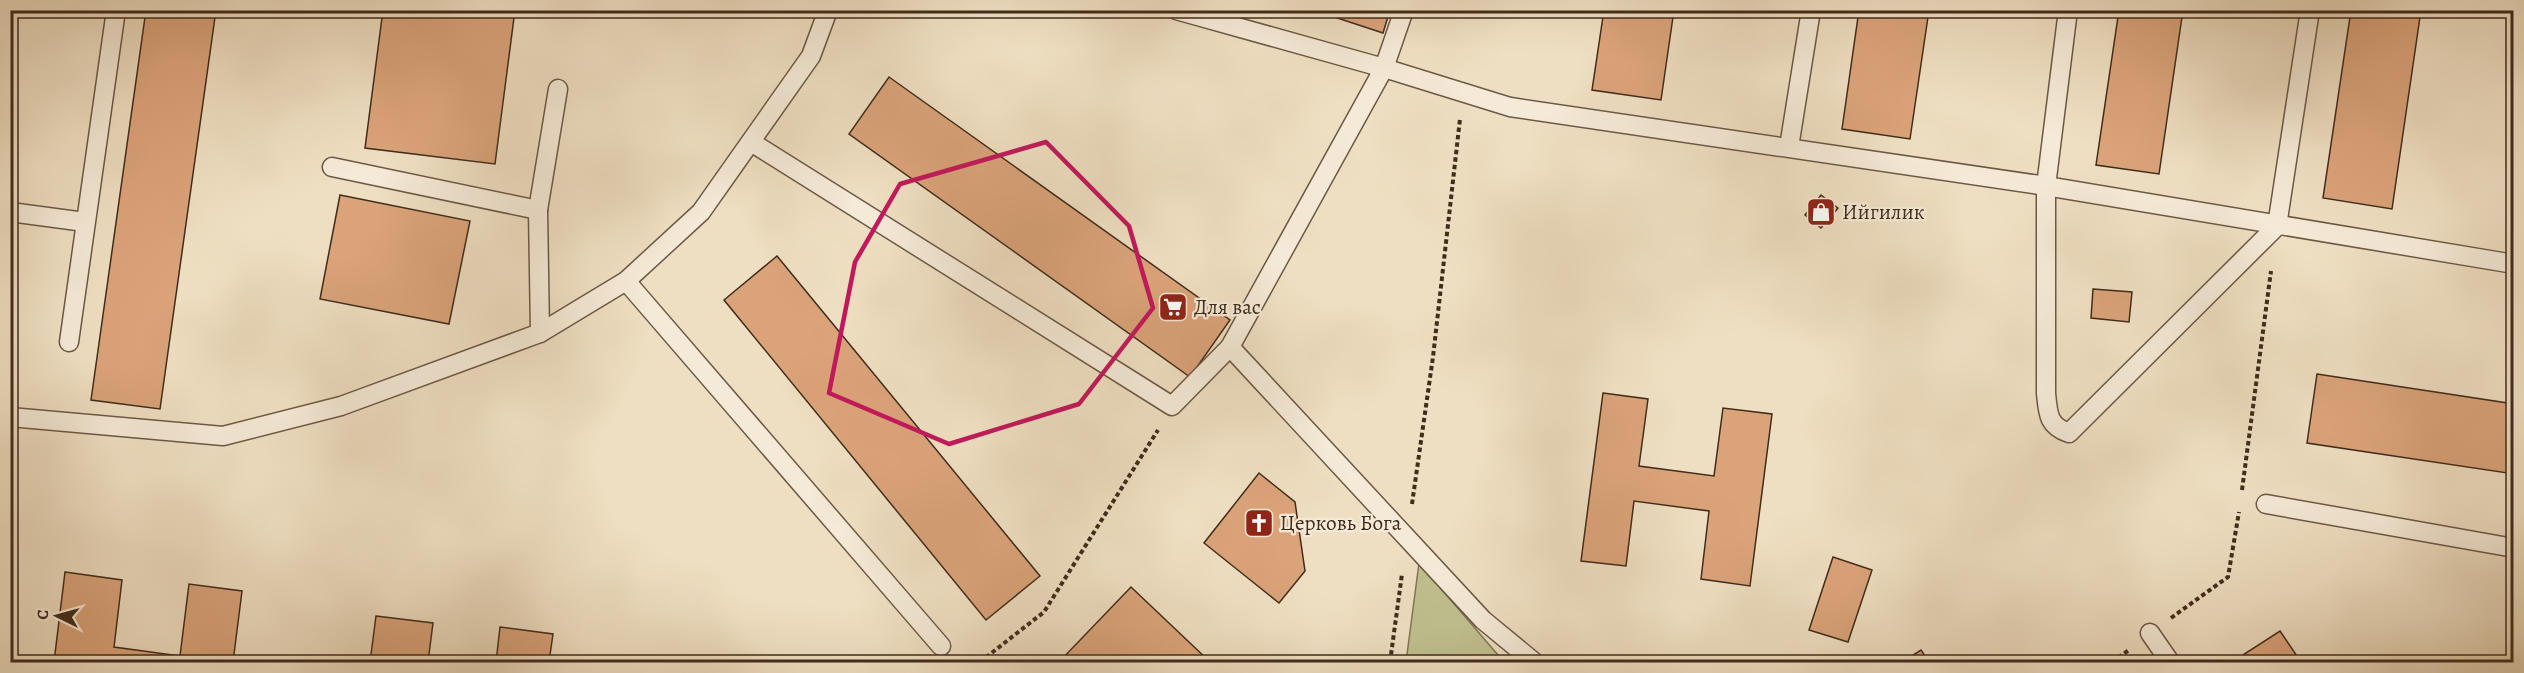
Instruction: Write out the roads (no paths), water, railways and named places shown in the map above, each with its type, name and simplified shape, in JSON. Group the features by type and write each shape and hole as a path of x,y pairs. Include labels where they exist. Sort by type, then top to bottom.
{"lane":[{"path":"69,342 116,10"},
{"path":"10,417 98,427 223,436 341,406 540,333 626,281 701,212 811,56 828,10"},
{"path":"1176,10 1384,68 1510,107 2046,186 2514,264"},
{"path":"751,142 1172,406 1230,348 1384,68 1404,10"},
{"path":"1789,147 1810,10"},
{"path":"2068,10 2046,186 2048,417 2057,429 2069,433 2277,226 2310,10"},
{"path":"540,333 538,210 558,89"},
{"path":"332,167 538,210"},
{"path":"10,212 85,222"},
{"path":"626,281 941,646"},
{"path":"1230,348 1483,620 1534,663"},
{"path":"2266,504 2514,548"},
{"path":"2150,633 2170,663"}],"place":[{"name":"Ийгилик","path":"1821,212"},
{"name":"Для вас","path":"1173,307"},
{"name":"Церковь Бога","path":"1259,523"}]}
